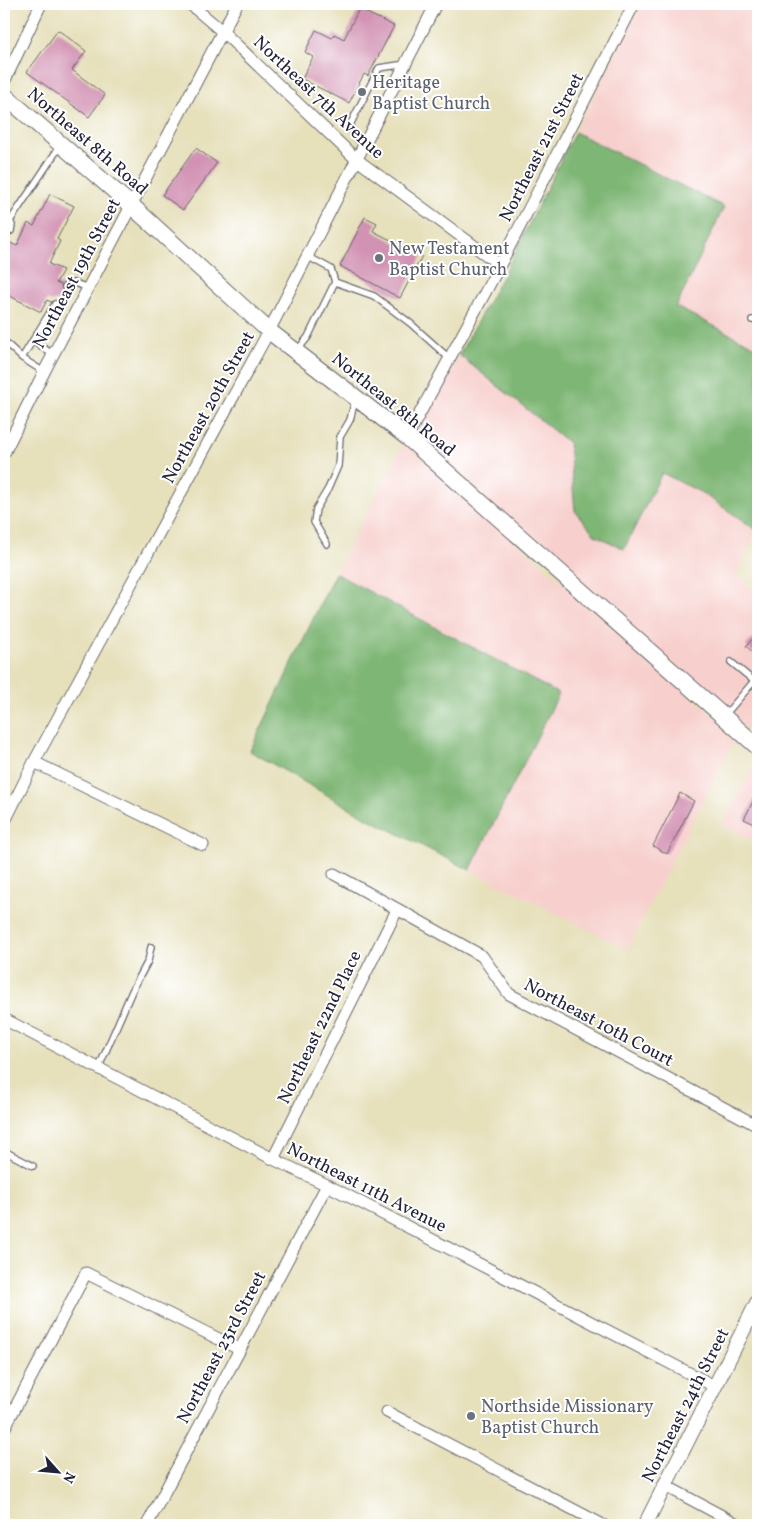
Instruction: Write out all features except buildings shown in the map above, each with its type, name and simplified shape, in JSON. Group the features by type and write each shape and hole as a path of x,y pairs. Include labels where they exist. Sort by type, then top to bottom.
{"main road":[{"name":"Northeast 8th Road","path":"4,95 132,206 269,330 407,437 758,747"}],"street":[{"path":"4,82 42,4"},
{"name":"Northeast 7th Avenue","path":"190,4 223,32 356,159 500,265"},
{"name":"Northeast 19th Street","path":"4,453 44,372 237,4"},
{"name":"Northeast 20th Street","path":"4,823 34,762 269,330 436,4"},
{"name":"Northeast 21st Street","path":"407,437 500,265 634,4"},
{"path":"34,762 203,844"},
{"name":"Northeast 10th Court","path":"334,874 482,956 509,994 758,1126"},
{"name":"Northeast 22nd Place","path":"273,1159 397,910"},
{"name":"Northeast 11th Avenue","path":"4,1019 714,1386"},
{"name":"Northeast 23rd Street","path":"147,1525 327,1185"},
{"path":"4,1430 86,1273 239,1349"},
{"name":"Northeast 24th Street","path":"645,1525 758,1301"},
{"path":"387,1412 603,1525"},
{"path":"666,1486 739,1525"}],"lane":[{"path":"364,144 358,140 349,127 378,68 398,64 404,66"},
{"path":"4,234 10,231 12,225 7,219 61,144"},
{"path":"296,352 308,337 335,282 331,269 307,256"},
{"path":"335,282 374,296 410,323 449,358"},
{"path":"64,287 67,284 74,283 89,288"},
{"path":"22,358 55,304"},
{"path":"33,340 53,355"},
{"path":"4,341 22,358 44,372"},
{"path":"327,544 314,522 316,510 338,466 340,437 350,420 356,398"},
{"path":"724,717 756,683 731,662"},
{"path":"99,1067 132,991 148,961 151,946"},
{"path":"4,1150 33,1166"}],"shaded area":[{"path":"642,4 753,4 758,6 758,348 676,307 724,207 575,132"},
{"path":"459,355 569,443 571,476 624,549 661,473 702,493 757,531 736,574 758,594 758,739 415,436"},
{"path":"404,443 758,755 758,843 722,825 756,761 733,742 627,949 470,870 559,694 335,573"}],"green space":[{"path":"575,132 724,207 676,307 758,348 758,531 702,493 662,473 624,549 595,535 575,511 569,443 459,355 509,264"},
{"path":"335,573 559,694 470,870 367,818 250,751"}],"place":[{"name":"Heritage Baptist Church","path":"362,92"},
{"name":"New Testament Baptist Church","path":"379,258"},
{"name":"Northside Missionary Baptist Church","path":"471,1416"}]}
